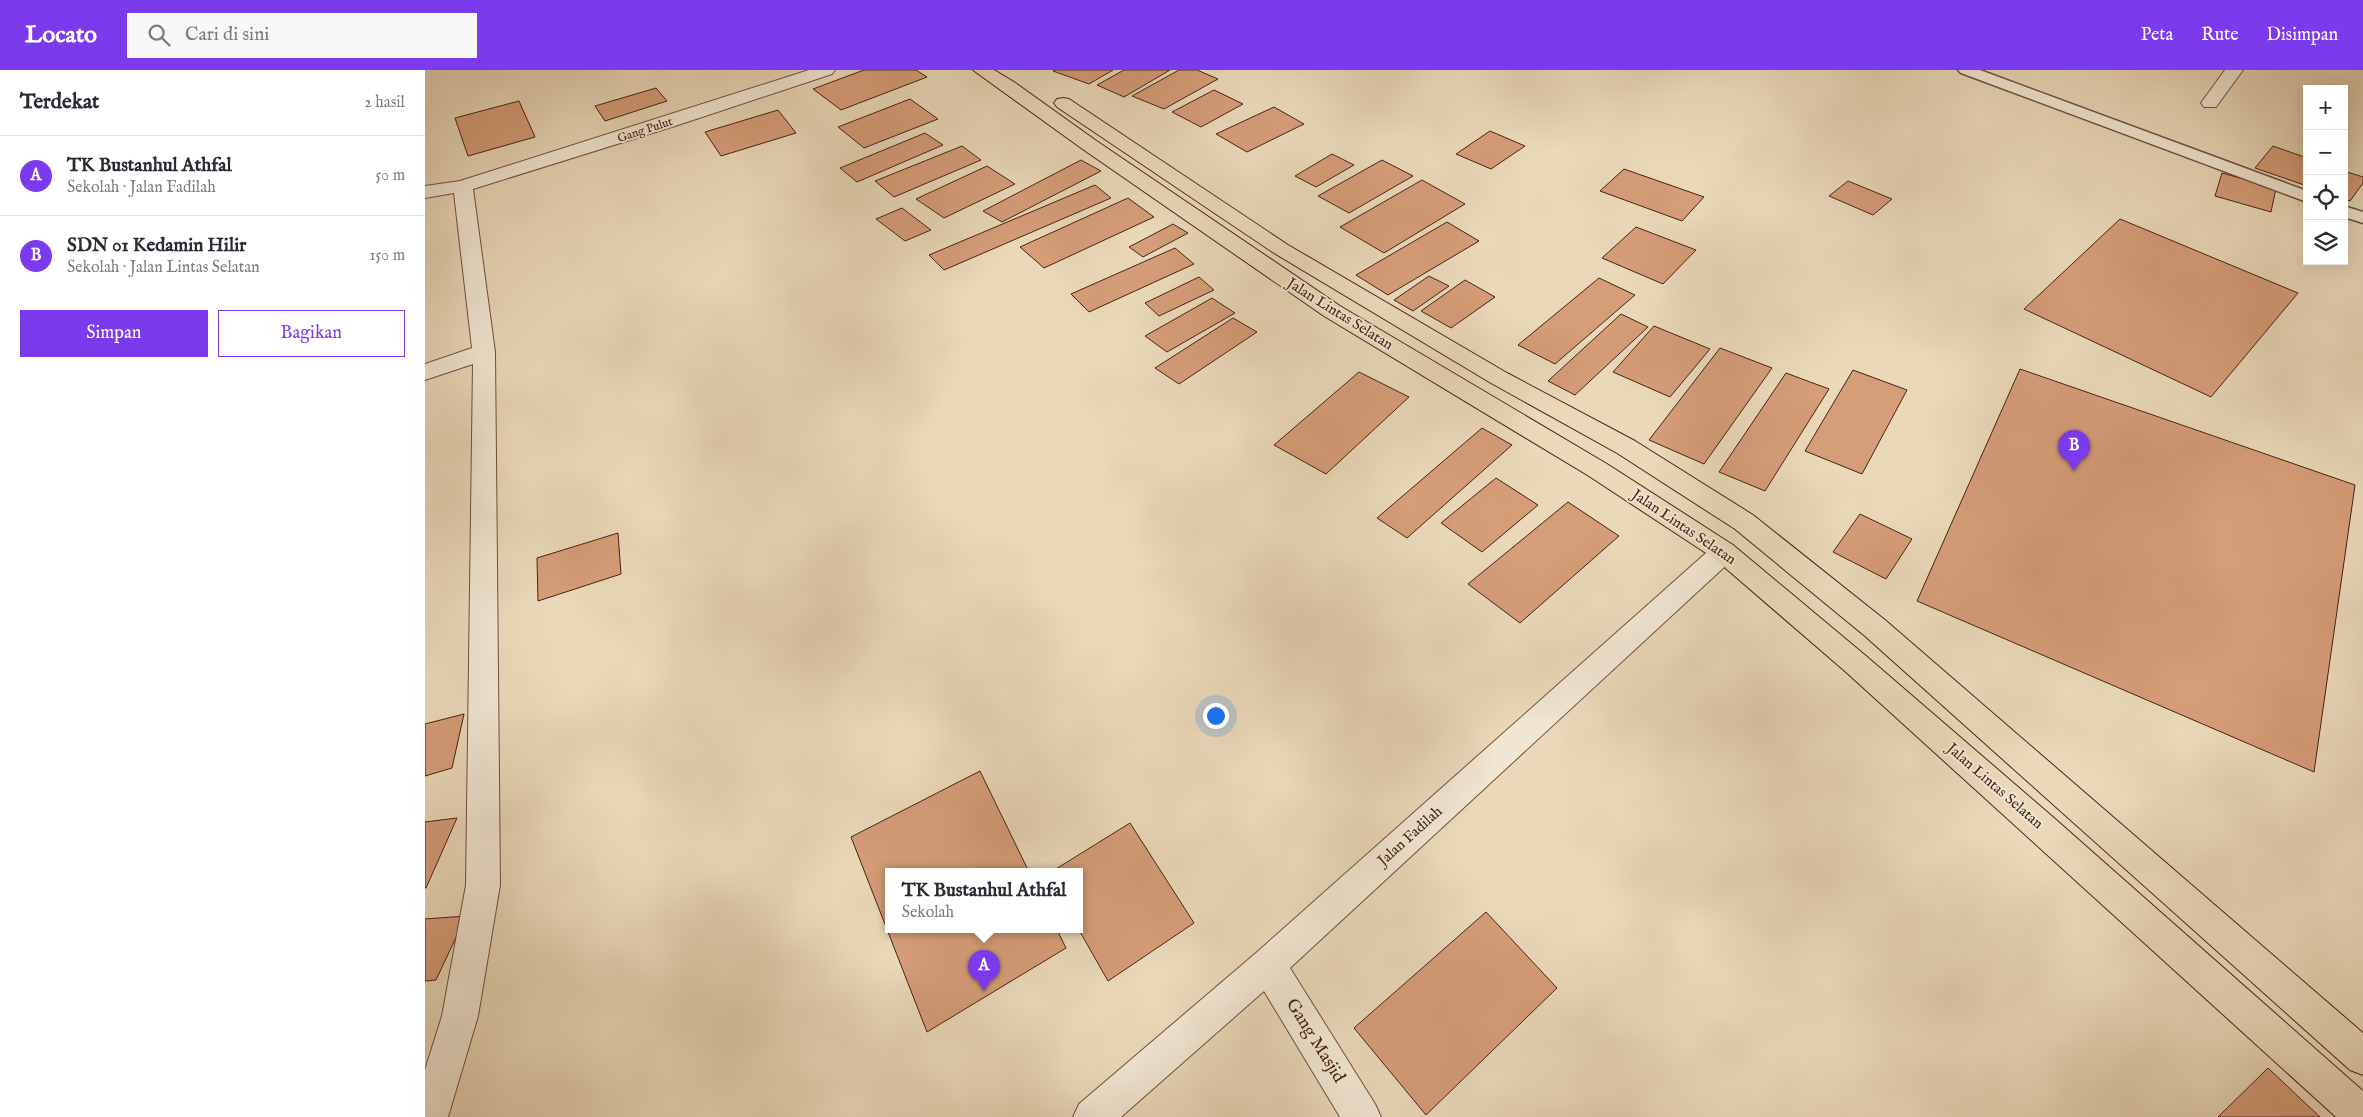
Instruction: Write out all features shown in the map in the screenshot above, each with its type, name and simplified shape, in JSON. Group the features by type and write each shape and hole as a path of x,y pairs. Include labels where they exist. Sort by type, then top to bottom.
{"highway":[{"name":"Jalan Lintas Selatan","path":"981,70 1270,256 1626,447 1744,522 1875,628 2363,1057"},
{"name":"Jalan Lintas Selatan","path":"1013,70 1270,256 1332,311 1598,470 1724,552 1856,664 2043,829 2363,1116"}],"street":[{"name":"Gang Pulut","path":"425,192 463,186 669,122 826,70"},
{"path":"2210,103 2234,70"},
{"path":"429,1117 460,1016 483,885 484,352 463,186"},
{"path":"425,372 484,352"},
{"name":"Jalan Fadilah","path":"1092,1117 1268,966 1724,552"},
{"name":"Gang Masjid","path":"1268,966 1362,1117"}],"lane":[{"path":"1966,70 2303,196"},
{"path":"2348,212 2363,218"}],"building":[{"path":"864,70 916,70 927,77 841,110 813,89"},
{"path":"1113,70 1089,84 1053,71"},
{"path":"1124,70 1170,70 1124,97 1097,85"},
{"path":"1179,70 1197,70 1218,79 1164,109 1132,96"},
{"path":"656,88 667,101 605,121 595,106"},
{"path":"1214,90 1243,104 1201,127 1172,112"},
{"path":"910,99 938,119 864,148 838,127"},
{"path":"519,101 535,137 468,156 455,118"},
{"path":"1274,107 1304,124 1247,152 1216,134"},
{"path":"778,110 796,133 721,156 705,132"},
{"path":"1490,131 1525,146 1491,169 1456,154"},
{"path":"925,133 943,145 857,182 840,168"},
{"path":"962,146 981,160 894,197 875,181"},
{"path":"2273,146 2303,157 2303,185 2255,168"},
{"path":"1332,154 1354,165 1316,187 1295,176"},
{"path":"1081,160 1101,171 1002,222 983,211"},
{"path":"1382,160 1413,176 1349,213 1318,196"},
{"path":"987,166 1015,184 944,218 916,199"},
{"path":"1624,169 1704,197 1682,221 1600,191"},
{"path":"2348,172 2363,177 2363,183 2350,201 2348,200"},
{"path":"2222,173 2276,188 2271,212 2215,196"},
{"path":"1422,180 1465,204 1384,253 1340,227"},
{"path":"1848,181 1892,199 1873,215 1829,196"},
{"path":"1095,185 1111,198 944,270 929,255"},
{"path":"1128,198 1154,217 1044,268 1020,247"},
{"path":"902,208 931,230 905,241 876,219"},
{"path":"2120,219 2298,293 2211,397 2024,309"},
{"path":"1447,222 1479,241 1388,295 1356,275"},
{"path":"1173,224 1188,233 1143,257 1129,247"},
{"path":"1636,227 1696,250 1663,284 1602,258"},
{"path":"1175,248 1194,264 1089,312 1071,294"},
{"path":"1429,276 1449,286 1413,311 1394,300"},
{"path":"1199,277 1214,290 1159,316 1145,303"},
{"path":"1599,278 1635,295 1555,364 1518,345"},
{"path":"1465,280 1495,297 1451,328 1421,311"},
{"path":"1212,298 1235,313 1167,352 1145,336"},
{"path":"1621,314 1648,327 1575,395 1548,381"},
{"path":"1233,318 1257,332 1179,384 1155,368"},
{"path":"1654,326 1710,349 1670,397 1613,372"},
{"path":"1720,348 1772,368 1704,464 1649,440"},
{"path":"2020,369 2355,485 2314,772 1917,601"},
{"path":"1853,370 1907,390 1862,474 1805,451"},
{"path":"1359,372 1409,397 1326,474 1274,445"},
{"path":"1786,373 1829,389 1765,491 1719,472"},
{"path":"1482,428 1512,445 1407,538 1377,518"},
{"path":"1496,478 1538,505 1482,552 1441,523"},
{"path":"1568,502 1619,536 1520,623 1468,584"},
{"path":"1860,514 1912,539 1886,579 1833,552"},
{"path":"618,533 621,574 538,601 537,558"},
{"path":"464,714 452,768 425,776 425,724"},
{"path":"980,771 1027,868 885,868 885,924 851,837"},
{"path":"457,818 426,888 425,888 425,822"},
{"path":"1130,823 1194,923 1108,981 1081,933 1083,933 1083,868 1057,868"},
{"path":"1486,912 1557,988 1426,1115 1354,1028"},
{"path":"466,916 436,980 425,981 425,919"},
{"path":"888,933 1058,933 1066,948 927,1032"},
{"path":"2268,1068 2320,1117 2218,1117"}],"place":[{"name":"SDN 01 Kedamin Hilir","path":"2074,471"},
{"name":"TK Bustanhul Athfal","path":"984,991"}]}
